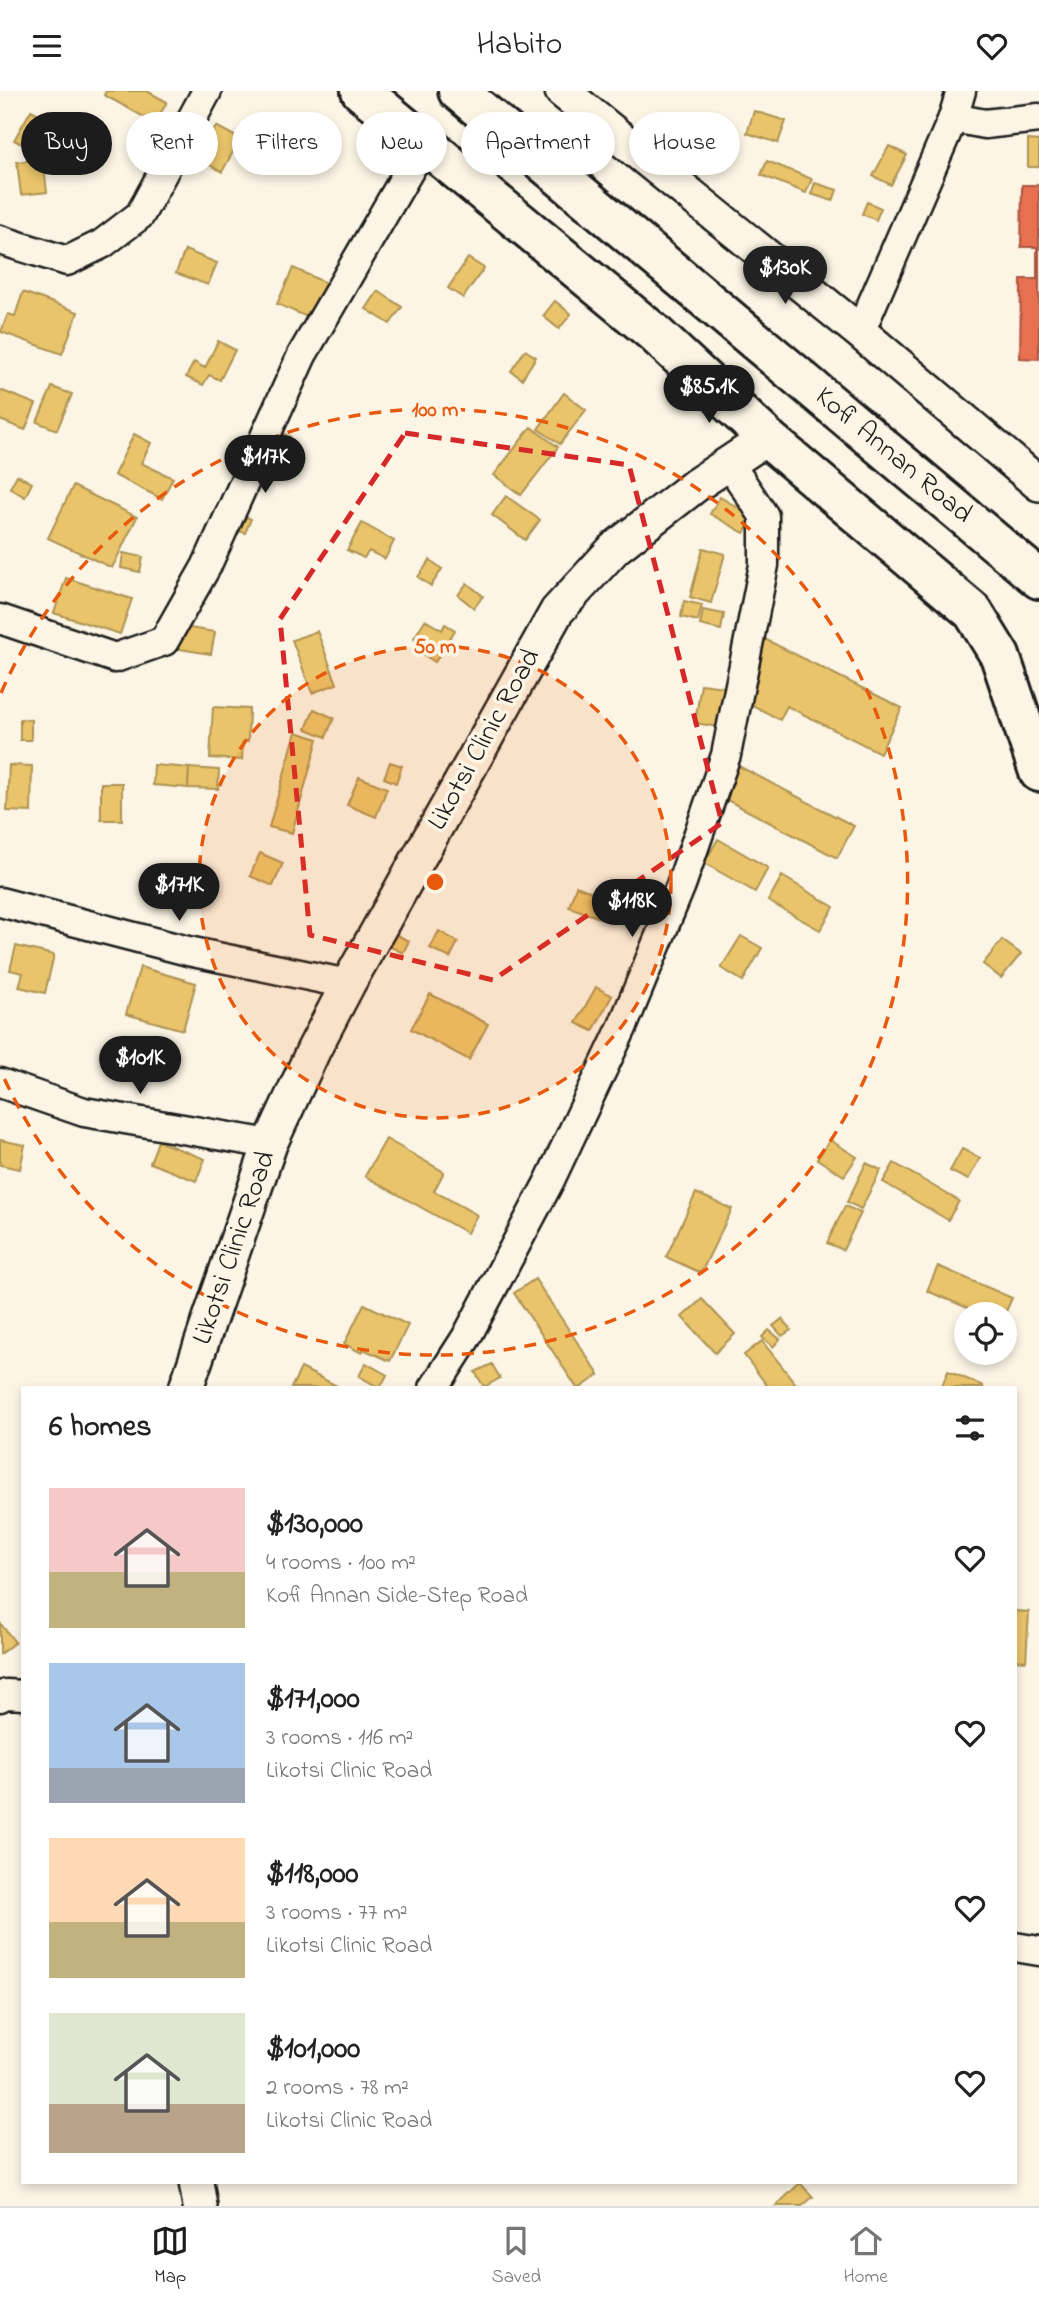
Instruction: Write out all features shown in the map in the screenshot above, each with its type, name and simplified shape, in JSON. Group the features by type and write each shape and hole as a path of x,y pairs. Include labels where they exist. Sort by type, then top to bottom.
{"main road":[{"path":"361,91 387,112"},
{"name":"Kofi Annan Road","path":"458,91 1039,579"},
{"path":"447,161 653,332 767,439 973,612 1000,656 1039,772"}],"street":[{"path":"0,240 67,261 102,244 141,215 207,91"},
{"path":"562,91 860,332 1039,484"},
{"path":"860,332 953,118 961,91"},
{"path":"953,118 985,124 1039,118"},
{"path":"0,619 115,659 164,641 206,567 302,355 406,175"},
{"name":"Likotsi Clinic Road","path":"188,1386 270,1144 314,1049 557,611 615,548 696,485 767,439"},
{"path":"435,1386 466,1338 542,1194 622,1028 681,885 726,755 764,565 764,516 729,463"},
{"path":"0,902 188,951 348,984"},
{"path":"0,1083 83,1112 270,1144"},
{"path":"0,1697 6,1694 21,1695"},
{"path":"1017,1947 1039,1951"},
{"path":"196,2184 200,2206"}],"highlighted area":[{"path":"405,433 629,465 722,823 493,980 310,935 280,619"}],"building: Homes":[{"path":"106,91 147,91 167,102 161,112 135,112 104,95"},
{"path":"754,111 786,121 778,143 747,133"},
{"path":"218,127 232,135 232,154 222,172 218,170"},
{"path":"21,128 21,144 14,140"},
{"path":"1028,140 1039,141 1039,167 1028,167"},
{"path":"889,146 907,155 891,185 873,176"},
{"path":"767,161 812,179 806,193 761,175"},
{"path":"17,162 21,162 21,175 45,175 47,192 21,195"},
{"path":"815,183 837,190 833,201 811,194"},
{"path":"867,202 881,208 876,220 862,214"},
{"path":"185,250 217,263 208,285 176,273"},
{"path":"468,258 484,268 463,298 448,288"},
{"path":"293,268 335,287 319,322 277,304"},
{"path":"378,291 402,307 390,324 366,309"},
{"path":"23,292 78,312 62,354 1,332 8,314 15,316"},
{"path":"555,301 571,314 559,329 543,316"},
{"path":"218,341 235,350 220,380 209,375 203,385 186,377 194,362 205,368"},
{"path":"525,350 536,357 522,379 511,371"},
{"path":"52,387 72,394 57,430 37,422"},
{"path":"0,390 36,404 25,430 0,420"},
{"path":"564,393 586,410 560,444 538,429"},
{"path":"531,427 558,447 521,495 494,475"},
{"path":"275,429 290,437 280,454 265,445"},
{"path":"134,434 151,443 141,463 173,478 162,499 114,475"},
{"path":"17,475 32,483 25,497 10,488"},
{"path":"73,486 137,517 112,568 48,538"},
{"path":"506,496 540,520 525,540 492,515"},
{"path":"720,497 754,517 744,533 710,514"},
{"path":"238,513 251,519 245,533 231,528"},
{"path":"362,523 394,541 385,559 369,551 364,558 347,550"},
{"path":"703,548 725,554 711,603 690,597"},
{"path":"123,553 143,557 140,572 121,568"},
{"path":"430,560 442,569 431,586 418,577"},
{"path":"66,578 132,599 120,634 54,613"},
{"path":"467,583 483,596 474,608 458,595"},
{"path":"684,601 702,605 698,621 681,617"},
{"path":"703,610 724,614 721,630 700,625"},
{"path":"425,620 442,630 445,624 455,630 435,662 418,651 422,643 414,638"},
{"path":"177,626 215,632 211,654 173,648"},
{"path":"741,627 902,708 880,753 787,706 780,720 732,694"},
{"path":"317,631 337,684 312,693 292,640"},
{"path":"701,684 725,687 719,727 695,723"},
{"path":"213,707 249,709 248,741 243,741 242,760 210,758"},
{"path":"314,709 334,718 326,737 306,729"},
{"path":"20,719 31,720 31,740 20,740"},
{"path":"296,732 318,739 292,833 269,827"},
{"path":"725,759 854,826 837,858 708,790"},
{"path":"390,762 402,766 396,783 384,778"},
{"path":"9,765 32,766 31,812 7,811"},
{"path":"154,765 189,768 188,788 153,785"},
{"path":"189,768 219,770 218,789 188,788"},
{"path":"359,777 387,788 376,817 347,805"},
{"path":"101,783 122,783 122,820 101,820"},
{"path":"718,839 768,868 755,892 704,863"},
{"path":"260,853 283,863 273,886 250,876"},
{"path":"782,876 834,907 820,930 768,901"},
{"path":"576,886 621,903 614,923 569,907"},
{"path":"439,931 458,942 450,958 430,948"},
{"path":"393,933 409,941 403,953 387,945"},
{"path":"741,936 762,948 743,981 721,968"},
{"path":"1002,940 1021,954 1001,978 983,964"},
{"path":"16,946 54,955 45,993 19,987 23,973 10,970"},
{"path":"140,967 196,983 183,1030 126,1014"},
{"path":"596,987 612,996 593,1031 576,1023"},
{"path":"430,994 488,1024 469,1060 411,1029"},
{"path":"386,1139 444,1172 434,1191 477,1215 467,1233 365,1176"},
{"path":"0,1140 25,1145 20,1169 0,1165"},
{"path":"830,1140 857,1157 844,1176 817,1159"},
{"path":"158,1141 205,1159 196,1181 150,1163"},
{"path":"962,1149 980,1158 968,1180 950,1171"},
{"path":"866,1163 881,1170 861,1209 847,1202"},
{"path":"894,1163 959,1201 948,1220 883,1182"},
{"path":"696,1193 732,1209 701,1273 666,1257"},
{"path":"845,1206 861,1213 843,1250 827,1243"},
{"path":"938,1266 1012,1298 1010,1302 954,1302 927,1291"},
{"path":"535,1279 599,1375 583,1386 576,1386 514,1293"},
{"path":"702,1299 735,1334 715,1353 682,1317"},
{"path":"364,1304 408,1325 390,1361 363,1349 362,1353 344,1344"},
{"path":"782,1319 791,1330 782,1336 773,1326"},
{"path":"769,1330 780,1339 773,1347 762,1337"},
{"path":"762,1341 797,1386 767,1386 744,1355"},
{"path":"366,1363 387,1375 381,1386 359,1376"},
{"path":"492,1364 500,1378 483,1386 475,1372"},
{"path":"301,1368 337,1386 292,1386"},
{"path":"948,1371 983,1386 942,1386"},
{"path":"1017,1611 1029,1612 1026,1661 1017,1660"},
{"path":"0,1623 15,1642 0,1654"},
{"path":"799,2184 813,2197 802,2206 776,2206"}],"building: Shops":[{"path":"1022,185 1039,185 1039,359 1020,358 1021,279 1037,279 1037,247 1021,247"}]}
